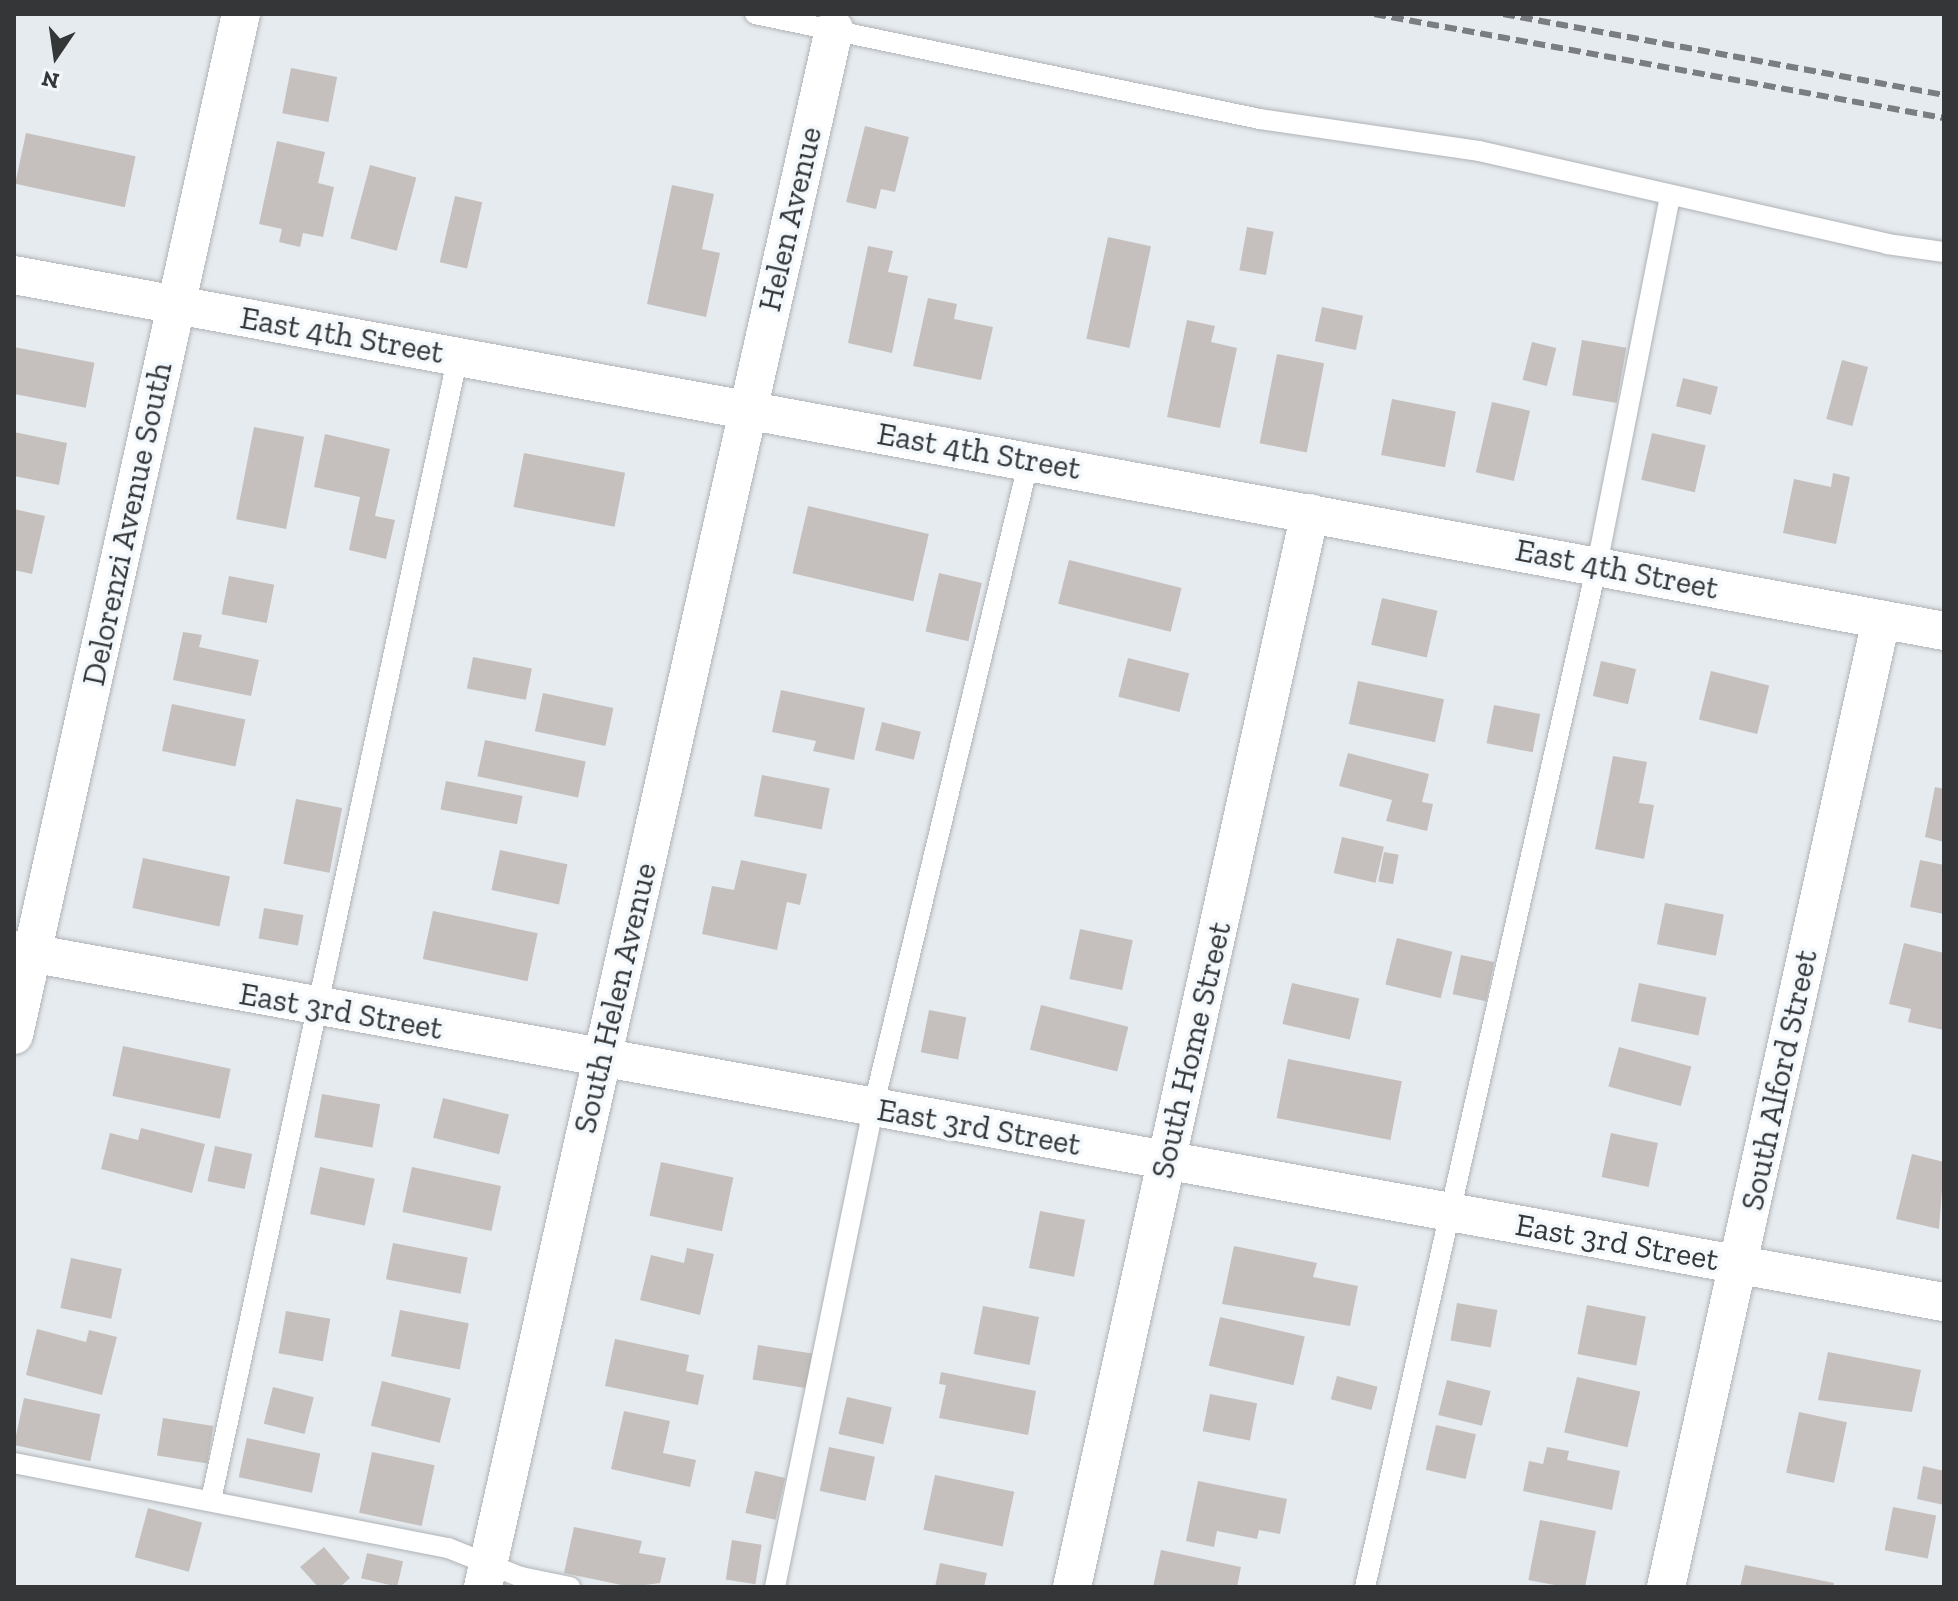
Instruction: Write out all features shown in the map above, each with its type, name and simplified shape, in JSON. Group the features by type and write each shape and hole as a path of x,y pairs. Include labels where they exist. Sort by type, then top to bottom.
{"street":[{"name":"Delorenzi Avenue South","path":"14,1035 24,952 241,14"},
{"name":"Helen Avenue","path":"747,409 834,29"},
{"name":"East 4th Street","path":"14,275 1944,631"},
{"name":"South Helen Avenue","path":"486,1576 747,409"},
{"name":"South Home Street","path":"1072,1587 1310,513"},
{"name":"South Alford Street","path":"1666,1587 1881,620"},
{"name":"East 3rd Street","path":"24,952 1944,1302"}],"lane":[{"path":"755,14 1260,119 1479,151 1887,244 1944,252"},
{"path":"1365,1587 1597,565 1670,196"},
{"path":"211,1500 458,356"},
{"path":"775,1587 873,1108 1029,460"},
{"path":"14,1463 448,1548 486,1576 570,1587"}],"building":[{"path":"291,68 337,77 328,122 282,113"},
{"path":"865,126 909,137 895,192 881,189 876,209 846,202"},
{"path":"26,133 136,156 125,207 15,184"},
{"path":"277,141 325,152 318,183 334,187 323,237 303,233 300,247 279,242 282,229 259,224"},
{"path":"370,165 416,177 397,251 350,238"},
{"path":"672,185 714,194 702,249 720,253 706,317 647,304"},
{"path":"455,196 482,202 467,269 440,262"},
{"path":"1247,227 1274,232 1266,275 1239,270"},
{"path":"1108,237 1151,246 1129,348 1086,339"},
{"path":"868,246 893,251 888,272 908,276 892,353 848,343"},
{"path":"928,298 957,304 954,319 993,327 981,380 913,366"},
{"path":"1322,307 1363,316 1356,350 1315,341"},
{"path":"1187,320 1215,326 1211,342 1237,348 1220,428 1167,417"},
{"path":"1582,340 1626,348 1617,403 1572,395"},
{"path":"1532,342 1556,348 1547,386 1523,380"},
{"path":"14,347 94,363 86,408 14,394"},
{"path":"1277,354 1324,363 1307,452 1260,443"},
{"path":"1842,360 1868,367 1852,426 1826,419"},
{"path":"1683,378 1718,387 1711,415 1676,406"},
{"path":"1392,399 1456,411 1445,467 1381,455"},
{"path":"1492,402 1530,411 1514,481 1476,472"},
{"path":"254,427 304,437 286,529 236,519"},
{"path":"14,432 67,443 59,485 14,476"},
{"path":"1652,433 1706,445 1695,492 1641,480"},
{"path":"325,434 390,449 375,516 395,520 386,559 349,550 360,497 314,487"},
{"path":"524,453 625,473 615,527 514,507"},
{"path":"1833,473 1850,477 1836,544 1783,533 1794,479 1831,487"},
{"path":"808,506 929,534 913,601 792,573"},
{"path":"14,509 45,516 32,574 14,570"},
{"path":"1069,560 1182,588 1171,632 1058,604"},
{"path":"939,573 982,583 968,641 926,631"},
{"path":"229,576 274,585 267,623 222,614"},
{"path":"1382,598 1438,611 1427,658 1371,645"},
{"path":"183,632 202,635 199,647 259,660 251,696 173,680"},
{"path":"473,657 532,668 526,700 467,688"},
{"path":"1128,658 1189,673 1179,712 1118,697"},
{"path":"1601,661 1636,669 1628,704 1593,696"},
{"path":"1711,671 1769,686 1757,734 1699,720"},
{"path":"1358,681 1444,699 1435,742 1349,724"},
{"path":"781,690 865,708 854,760 813,751 816,741 772,732"},
{"path":"543,693 613,708 605,746 535,731"},
{"path":"172,704 245,720 235,767 162,751"},
{"path":"1494,705 1540,714 1533,752 1487,743"},
{"path":"882,722 921,732 914,760 875,750"},
{"path":"485,740 586,761 578,798 477,776"},
{"path":"1348,753 1429,774 1422,802 1433,804 1427,831 1386,821 1392,800 1339,786"},
{"path":"1613,756 1647,762 1639,803 1654,805 1644,859 1595,849"},
{"path":"762,775 830,788 822,829 754,816"},
{"path":"446,781 523,796 517,824 440,809"},
{"path":"1935,787 1944,789 1944,842 1925,837"},
{"path":"296,799 342,808 330,873 283,864"},
{"path":"1342,837 1384,847 1376,883 1334,873"},
{"path":"500,850 567,864 559,904 491,890"},
{"path":"1384,852 1399,855 1393,884 1378,881"},
{"path":"143,858 230,877 219,926 132,908"},
{"path":"741,860 807,874 800,905 787,902 777,950 702,934 712,886 734,890"},
{"path":"1920,860 1944,865 1944,914 1910,907"},
{"path":"1665,903 1724,914 1716,956 1657,944"},
{"path":"264,908 303,915 298,945 259,939"},
{"path":"433,911 538,933 527,981 423,959"},
{"path":"1080,929 1133,940 1122,990 1069,979"},
{"path":"1397,938 1452,952 1441,998 1385,985"},
{"path":"1904,943 1944,953 1944,1030 1908,1022 1911,1009 1889,1004"},
{"path":"1461,955 1494,962 1486,1001 1453,994"},
{"path":"1292,983 1359,999 1350,1039 1283,1024"},
{"path":"1639,983 1706,997 1698,1035 1631,1021"},
{"path":"1041,1005 1128,1027 1117,1071 1030,1050"},
{"path":"929,1010 966,1017 958,1059 921,1052"},
{"path":"123,1046 231,1069 220,1119 112,1096"},
{"path":"1619,1047 1691,1066 1681,1106 1608,1087"},
{"path":"1288,1059 1402,1081 1390,1140 1277,1118"},
{"path":"322,1094 380,1104 372,1148 314,1137"},
{"path":"443,1098 509,1114 499,1154 433,1138"},
{"path":"141,1128 205,1144 192,1193 101,1169 110,1133 138,1140"},
{"path":"1611,1133 1658,1143 1649,1187 1602,1177"},
{"path":"215,1146 252,1154 245,1189 208,1181"},
{"path":"1912,1154 1944,1162 1939,1229 1896,1219"},
{"path":"661,1162 733,1177 722,1231 650,1216"},
{"path":"320,1167 375,1179 365,1226 310,1214"},
{"path":"412,1167 501,1186 491,1231 402,1212"},
{"path":"1040,1211 1085,1220 1074,1277 1029,1268"},
{"path":"393,1243 468,1258 461,1294 386,1279"},
{"path":"1234,1246 1317,1263 1313,1277 1358,1286 1350,1326 1222,1304"},
{"path":"687,1248 714,1254 700,1315 640,1300 651,1255 684,1263"},
{"path":"71,1258 122,1269 111,1319 60,1308"},
{"path":"1457,1303 1497,1310 1491,1348 1450,1340"},
{"path":"1587,1305 1646,1316 1636,1366 1577,1354"},
{"path":"983,1306 1039,1317 1030,1365 974,1354"},
{"path":"400,1310 469,1323 460,1369 391,1356"},
{"path":"286,1311 330,1319 323,1361 279,1353"},
{"path":"1220,1317 1305,1337 1294,1385 1209,1366"},
{"path":"37,1329 86,1342 89,1330 117,1337 102,1395 26,1375"},
{"path":"615,1339 689,1355 686,1371 704,1375 698,1405 605,1386"},
{"path":"758,1345 812,1354 807,1388 753,1380"},
{"path":"1828,1352 1921,1370 1912,1412 1818,1400"},
{"path":"941,1372 1036,1391 1028,1435 939,1418 946,1385 939,1384"},
{"path":"1337,1376 1378,1387 1371,1410 1331,1399"},
{"path":"1577,1377 1640,1392 1628,1447 1564,1433"},
{"path":"1447,1380 1491,1391 1482,1426 1438,1415"},
{"path":"382,1381 451,1398 440,1443 371,1426"},
{"path":"273,1387 314,1397 305,1434 264,1424"},
{"path":"1210,1394 1257,1403 1250,1440 1203,1431"},
{"path":"847,1397 892,1407 883,1444 838,1434"},
{"path":"24,1398 100,1414 90,1461 14,1445"},
{"path":"624,1411 670,1421 663,1453 696,1460 690,1487 611,1469"},
{"path":"1799,1412 1847,1422 1834,1483 1786,1473"},
{"path":"163,1418 213,1426 207,1464 157,1456"},
{"path":"1436,1425 1476,1434 1466,1479 1426,1470"},
{"path":"247,1438 320,1454 312,1493 239,1477"},
{"path":"829,1447 875,1457 866,1501 820,1491"},
{"path":"1547,1447 1569,1451 1567,1460 1620,1471 1612,1510 1523,1491 1529,1461 1543,1464"},
{"path":"372,1452 435,1465 422,1526 359,1513"},
{"path":"1923,1466 1944,1471 1944,1505 1917,1499"},
{"path":"755,1471 785,1478 776,1520 745,1513"},
{"path":"935,1475 1014,1492 1003,1547 923,1530"},
{"path":"1198,1481 1287,1499 1280,1534 1259,1530 1257,1539 1217,1531 1214,1547 1186,1541"},
{"path":"1893,1507 1936,1515 1928,1559 1885,1550"},
{"path":"148,1508 202,1522 189,1572 135,1557"},
{"path":"1540,1520 1596,1531 1585,1587 1565,1587 1528,1580"},
{"path":"574,1527 642,1541 639,1553 666,1558 660,1583 631,1587 564,1573"},
{"path":"732,1540 762,1545 755,1584 726,1580"},
{"path":"324,1547 350,1578 340,1587 318,1587 300,1567"},
{"path":"1161,1550 1241,1567 1237,1587 1153,1587"},
{"path":"367,1553 403,1561 397,1587 361,1578"},
{"path":"940,1563 987,1573 984,1587 935,1587"},
{"path":"1745,1565 1834,1583 1833,1587 1740,1587"}],"railway":[{"path":"1374,14 1944,118"},
{"path":"1503,14 1944,95"}]}
